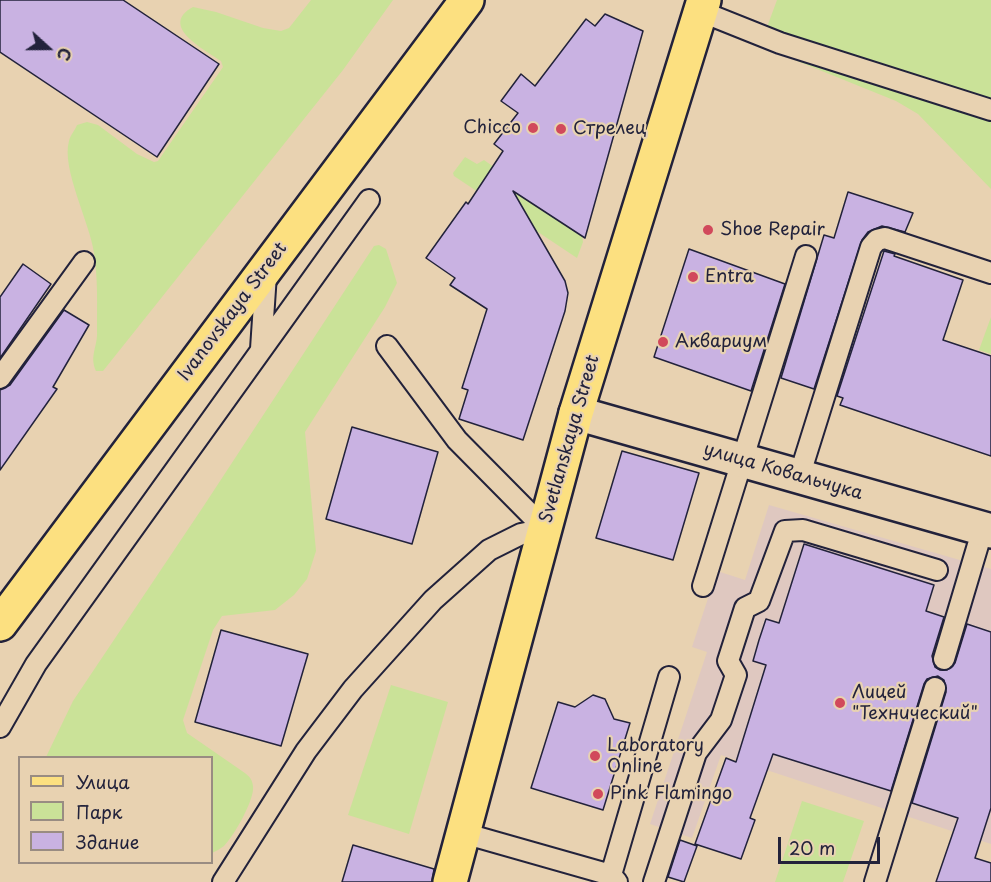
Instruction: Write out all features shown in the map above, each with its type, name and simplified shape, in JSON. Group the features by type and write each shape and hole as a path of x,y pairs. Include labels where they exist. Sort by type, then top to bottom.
{"main road":[{"name":"Ivanovskaya Street","path":"0,624 467,0"},
{"name":"Svetlanskaya Street","path":"450,882 576,413 702,6"},
{"name":"улица Ковальчука","path":"576,413 987,530"}],"lane":[{"path":"702,6 780,43 991,110"},
{"path":"0,727 36,664 369,200"},
{"path":"799,477 871,247 877,240 885,238 991,273"},
{"path":"703,586 806,256"},
{"path":"0,378 84,262"},
{"path":"261,349 266,268"},
{"path":"387,346 457,440 545,529"},
{"path":"223,882 306,751 353,689 432,600 489,550 521,534 545,529"},
{"path":"654,882 696,753 721,720 735,675 728,661 745,608 759,601 785,531 803,530 937,570"},
{"path":"944,659 987,530"},
{"path":"463,833 614,878 669,677"},
{"path":"875,882 935,688"}],"shaded area":[{"name":"Лицей \"Технический\"","path":"769,505 991,569 991,844 721,755 692,838 650,824 707,652 692,647 717,571 745,580"}],"green space":[{"path":"311,0 393,0 343,70 103,371 96,371 93,361 97,336 95,263 91,241 69,166 70,139 77,125 87,122 98,125 137,154 154,162 158,161 223,67 221,61 196,44 182,30 180,22 183,14 193,7 216,12 263,28 281,31 289,28"},
{"path":"777,0 991,0 991,189 918,114 896,101 760,46"},
{"path":"465,157 477,164 484,160 505,175 502,184 582,236 583,242 577,258 454,176 453,173"},
{"path":"379,245 386,249 397,283 385,307 305,432 316,551 307,579 294,595 275,610 222,616 213,630 183,720 187,733 246,774 252,783 251,799 238,826 224,846 213,852 213,756 46,756 73,701 374,246"},
{"path":"991,317 991,354 979,350"},
{"path":"391,685 448,702 409,834 348,815"},
{"path":"802,801 864,821 843,882 775,882"}],"building":[{"path":"0,0 123,0 219,64 157,157 0,52"},
{"path":"605,14 643,31 585,238 513,191 565,281 568,293 565,311 523,440 459,419 468,390 462,388 487,309 450,285 455,278 426,258 466,202 468,204 503,151 494,144 518,113 501,101 521,74 535,86 586,19 595,26"},
{"path":"848,192 913,213 905,232 882,226 868,232 862,240 814,389 781,378 824,235 834,238"},
{"path":"689,249 785,284 751,391 654,357"},
{"path":"884,251 963,280 943,340 991,356 991,456 840,405 843,398 837,396"},
{"path":"23,264 51,284 0,358 0,297"},
{"path":"64,310 89,325 53,387 57,389 0,470 0,390 10,385"},
{"path":"352,427 438,452 412,544 326,519"},
{"path":"622,451 699,473 673,560 596,538"},
{"path":"804,544 934,585 926,611 944,617 932,656 935,667 940,670 947,670 955,663 967,624 991,632 991,808 975,858 991,863 991,882 936,882 958,818 912,803 946,692 944,680 938,676 927,679 924,684 891,791 773,754 750,818 755,820 741,859 695,844 726,758 736,762 766,665 753,661 759,640 766,619 779,623"},
{"path":"221,630 308,654 281,746 195,722"},
{"path":"593,695 605,699 614,719 630,723 603,810 531,788 558,702 575,707"},
{"path":"680,840 697,846 684,882 668,877"},
{"path":"353,845 434,869 432,882 342,882"}],"place":[{"name":"Chicco","path":"533,128"},
{"name":"Стрелец","path":"561,129"},
{"name":"Shoe Repair","path":"708,230"},
{"name":"Entra","path":"693,277"},
{"name":"Аквариум","path":"663,342"},
{"name":"Лицей \"Технический\"","path":"840,703"},
{"name":"Laboratory Online","path":"595,756"},
{"name":"Pink Flamingo","path":"598,794"}]}
